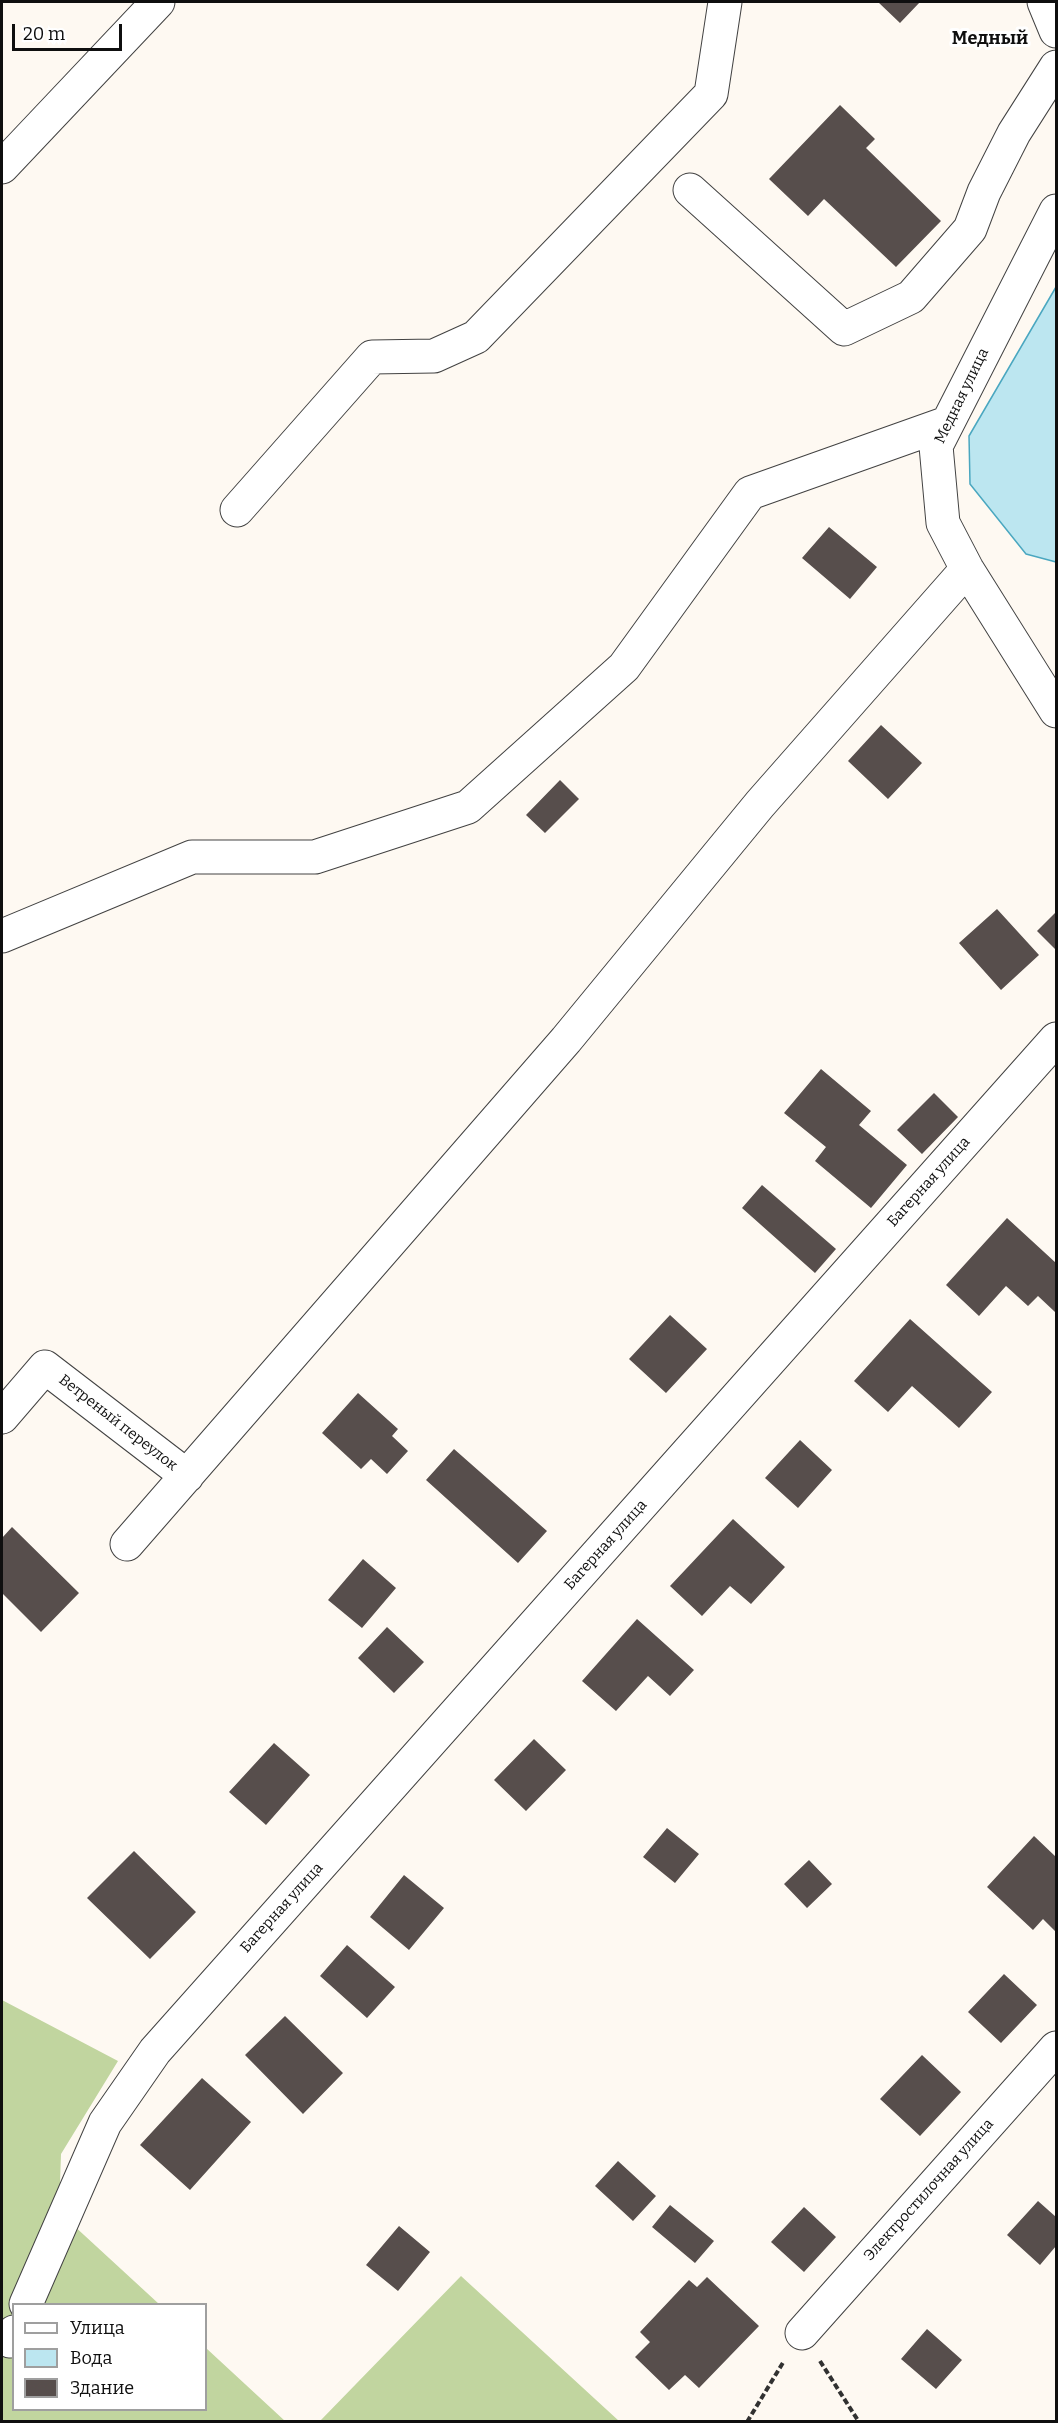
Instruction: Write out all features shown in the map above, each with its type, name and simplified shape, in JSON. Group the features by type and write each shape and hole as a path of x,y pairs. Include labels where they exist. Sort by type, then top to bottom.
{"street":[{"path":"2,167 158,2"},
{"path":"237,510 372,357 434,356 476,337 711,94 725,2"},
{"path":"1044,2 1056,31"},
{"path":"690,190 844,329 911,297 970,229 984,192 1014,132 1056,67"},
{"name":"Медная улица","path":"1056,211 936,446 943,523 967,569 1056,711"},
{"path":"2,936 192,856 315,857 468,807 624,667 750,493 947,423"},
{"path":"127,1544 566,1040 760,804 967,569"},
{"name":"Багерная улица","path":"26,2303 105,2123 155,2051 1056,1039"},
{"name":"Ветреный переулок","path":"2,1417 45,1367 187,1476"},
{"name":"Электростилочная улица","path":"802,2332 1056,2048"}],"path":[{"path":"747,2421 802,2332 859,2421"}],"green space":[{"path":"2,2000 118,2061 61,2154 59,2212 158,2303 12,2303 12,2411 207,2411 207,2349 285,2421 2,2421"},
{"path":"461,2276 619,2421 320,2421"}],"water":[{"path":"1056,287 1056,562 1026,554 970,484 969,436"}],"building":[{"path":"878,2 920,2 900,23"},
{"path":"840,105 875,139 866,148 941,221 896,267 824,199 808,216 769,179"},
{"path":"829,527 877,567 850,599 802,558"},
{"path":"881,725 922,763 888,799 848,761"},
{"path":"560,780 579,799 545,833 526,815"},
{"path":"997,909 1039,955 1001,990 959,943"},
{"path":"1056,912 1056,950 1037,931"},
{"path":"821,1069 871,1111 859,1125 907,1165 871,1208 815,1161 826,1147 784,1113"},
{"path":"934,1093 958,1117 922,1154 897,1130"},
{"path":"762,1185 836,1249 815,1273 742,1208"},
{"path":"1007,1218 1056,1263 1055,1312 1038,1296 1028,1306 1006,1286 979,1316 946,1285"},
{"path":"670,1315 707,1349 666,1393 629,1359"},
{"path":"910,1319 992,1392 959,1428 912,1386 888,1412 854,1381"},
{"path":"358,1393 398,1429 392,1436 408,1451 387,1474 371,1459 361,1469 322,1433"},
{"path":"800,1440 832,1470 798,1508 765,1478"},
{"path":"454,1449 547,1531 518,1563 426,1480"},
{"path":"733,1519 785,1567 751,1604 730,1586 702,1616 670,1586"},
{"path":"12,1527 79,1593 41,1632 2,1593 2,1538"},
{"path":"363,1559 396,1588 362,1628 328,1600"},
{"path":"637,1619 694,1670 670,1696 648,1676 616,1711 582,1681"},
{"path":"387,1627 424,1662 394,1693 358,1658"},
{"path":"534,1739 566,1770 526,1811 494,1780"},
{"path":"274,1743 310,1775 266,1825 229,1792"},
{"path":"667,1828 699,1854 675,1883 643,1857"},
{"path":"1034,1836 1056,1857 1056,1932 1043,1919 1033,1930 987,1887"},
{"path":"134,1851 196,1912 150,1959 87,1898"},
{"path":"809,1860 832,1884 807,1908 784,1884"},
{"path":"404,1875 444,1908 409,1950 370,1917"},
{"path":"347,1945 395,1987 367,2018 320,1976"},
{"path":"1004,1974 1037,2005 1001,2043 968,2012"},
{"path":"285,2016 343,2073 303,2114 245,2055"},
{"path":"922,2055 961,2092 920,2136 880,2099"},
{"path":"202,2078 251,2122 190,2190 140,2145"},
{"path":"618,2161 656,2196 633,2221 595,2186"},
{"path":"1038,2201 1056,2217 1056,2246 1040,2265 1007,2235"},
{"path":"670,2205 714,2241 695,2263 652,2227"},
{"path":"804,2207 836,2237 804,2272 771,2242"},
{"path":"399,2226 430,2252 398,2291 366,2265"},
{"path":"707,2277 759,2326 699,2388 685,2375 669,2390 635,2357 650,2342 640,2332 689,2280 697,2287"},
{"path":"927,2329 962,2360 936,2389 901,2359"}],"district":[{"name":"Медный","path":"990,39"}]}
